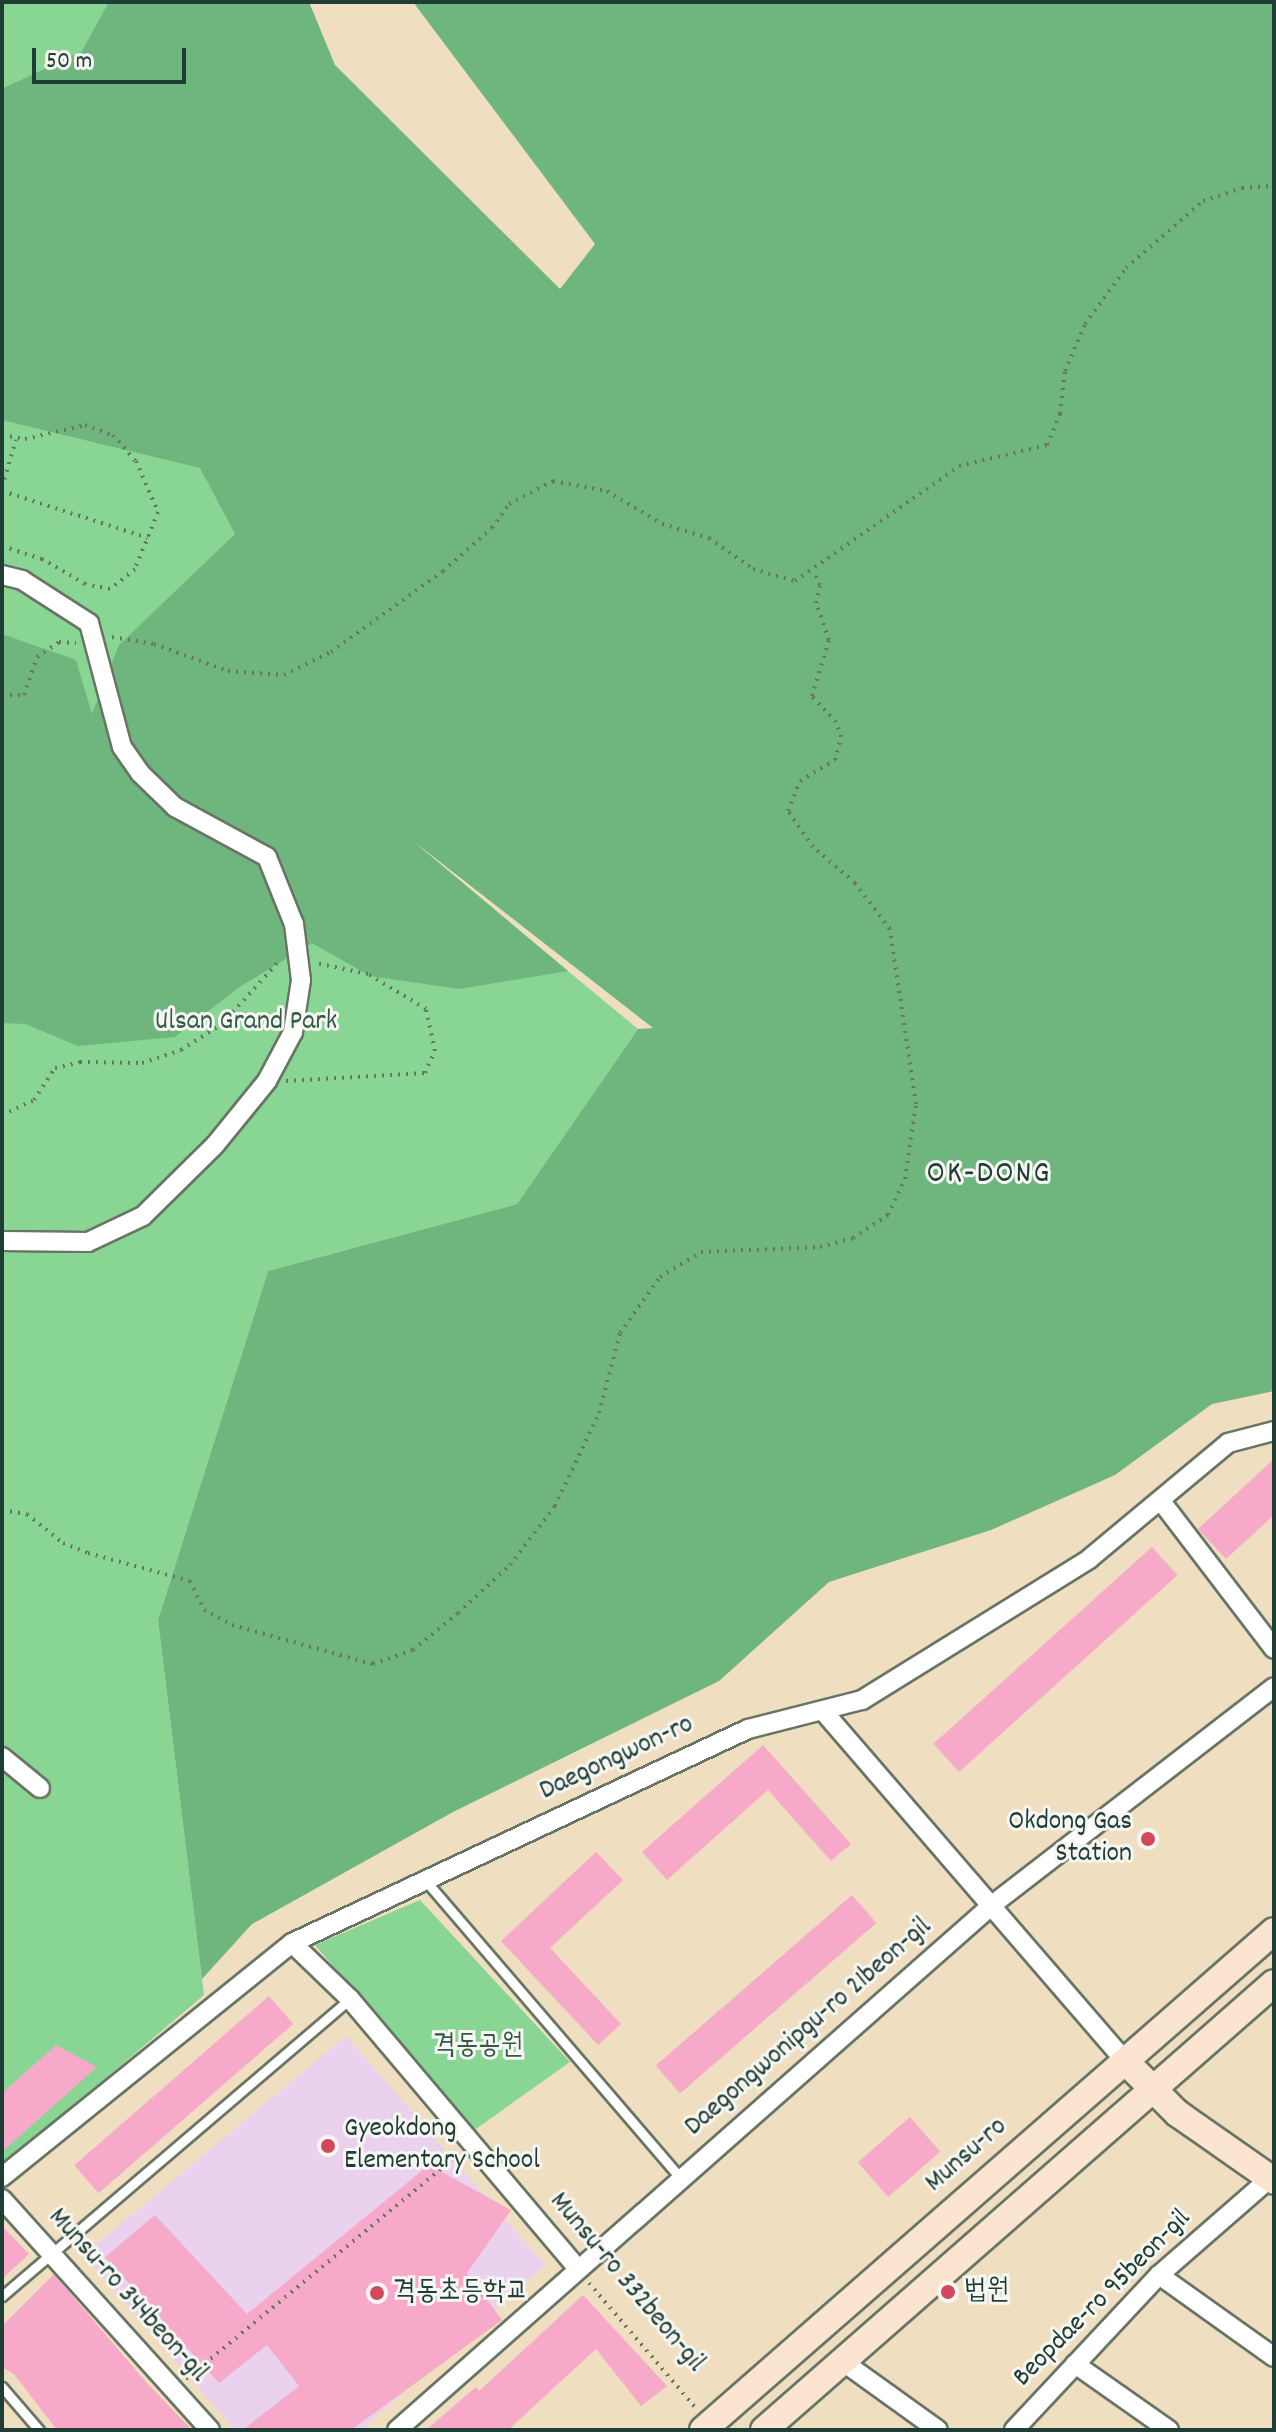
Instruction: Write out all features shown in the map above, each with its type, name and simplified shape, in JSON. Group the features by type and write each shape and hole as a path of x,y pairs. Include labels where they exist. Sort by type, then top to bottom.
{"main road":[{"name":"Munsu-ro","path":"699,2419 1125,2061 1274,1931"},
{"path":"764,2430 1274,1983"},
{"path":"1125,2061 1152,2090 1272,2180"}],"street":[{"path":"2,575 35,587 89,623 122,747 175,807 267,857 283,887 301,980 293,1032 267,1081 215,1145 143,1216 88,1242 2,1241"},
{"name":"Daegongwon-ro","path":"2,2177 292,1943 748,1729 862,1700 1063,1575 1161,1501 1228,1443 1274,1431"},
{"path":"1161,1501 1274,1649"},
{"name":"Daegongwonipgu-ro 21beon-gil","path":"397,2430 992,1905 1274,1687"},
{"path":"823,1711 1125,2061"},
{"path":"2,1757 40,1788"},
{"name":"Munsu-ro 332beon-gil","path":"292,1943 350,1999 578,2269"},
{"name":"Beopdae-ro 95beon-gil","path":"1014,2430 1159,2275 1272,2180"},
{"name":"Munsu-ro 344beon-gil","path":"2,2199 210,2430"},
{"path":"1159,2275 1274,2357"},
{"path":"842,2361 938,2430"},
{"path":"1075,2364 1169,2430"}],"lane":[{"path":"425,1880 680,2178"},
{"path":"2,2296 350,1999"},
{"path":"2,2387 39,2430"}],"path":[{"path":"2,695 24,695 37,657 59,642 124,636 228,671 284,675 331,652 443,571 492,528 509,504 553,481 607,491 662,524 709,538 775,578 795,581 814,572 901,502 959,466 1047,445 1060,414 1065,371 1085,324 1126,268 1203,201 1242,188 1274,186"},
{"path":"2,435 16,440 85,425 113,435 136,461 153,493 158,512 135,569 110,589 85,584 42,559 2,546"},
{"path":"16,440 2,489 148,538"},
{"path":"2,1510 27,1514 63,1543 88,1553 190,1581 204,1610 232,1625 373,1664 413,1650 458,1613 510,1565 555,1506 599,1413 620,1333 660,1277 701,1252 820,1247 853,1238 888,1215 905,1179 916,1104 890,929 855,883 813,847 788,811 800,781 835,760 841,737 836,722 812,696 829,640 816,603 820,585 814,572"},
{"path":"2,1115 34,1100 55,1068 80,1062 142,1063 181,1050 222,1024 297,952 368,974 426,1009 435,1051 425,1073 376,1080 267,1081"},
{"path":"173,2389 472,2144"},
{"name":"Munsu-ro 332beon-gil","path":"578,2269 699,2419"}],"shaded area":[{"name":"Gyeokdong Elementary School","path":"346,2036 545,2265 361,2430 235,2430 84,2255"}],"green space":[{"name":"Ulsan Grand Park","path":"2,2 252,2 201,468 382,817 638,1029 517,1204 268,1271 158,1620 204,1995 2,2166"},
{"path":"109,2 309,2 335,65 560,289 595,244 413,2 1274,2 1274,1391 1212,1404 1115,1475 991,1530 829,1582 719,1681 453,1812 252,1924 202,1979 158,1620 268,1271 517,1204 638,1029 653,1028 413,841 568,971 459,989 370,976 312,943 238,988 175,1037 78,1046 25,1024 2,1023 2,634 76,660 92,714 119,645 235,534 200,468 2,420 2,89 82,51"},
{"name":"격동공원","path":"420,1900 570,2062 473,2131 315,1945"}],"building":[{"path":"1274,1459 1274,1515 1226,1559 1198,1529"},
{"path":"1152,1547 1177,1575 959,1772 934,1744"},
{"path":"763,1745 851,1844 831,1861 768,1790 667,1880 642,1852"},
{"path":"596,1852 623,1880 550,1948 621,2024 598,2045 501,1941"},
{"path":"852,1895 876,1923 680,2093 656,2066"},
{"path":"269,1996 293,2024 99,2193 74,2165"},
{"path":"56,2045 97,2067 2,2152 2,2093"},
{"path":"910,2117 940,2152 888,2197 858,2162"},
{"name":"격동초등학교","path":"429,2165 511,2210 467,2273 502,2320 351,2430 243,2430 299,2386 267,2345 219,2383 105,2257 155,2215 247,2314"},
{"path":"2,2226 29,2254 2,2279"},
{"path":"54,2274 145,2381 192,2430 57,2430 14,2374 2,2367 2,2326"},
{"path":"583,2295 667,2386 641,2406 596,2349 508,2430 426,2430 476,2387 479,2391"}],"place":[{"name":"Okdong Gas Station","path":"1148,1839"},
{"name":"Gyeokdong Elementary School","path":"328,2146"},
{"name":"법원","path":"948,2292"},
{"name":"격동초등학교","path":"377,2293"}],"district":[{"name":"OK-DONG","path":"989,1175"}]}
